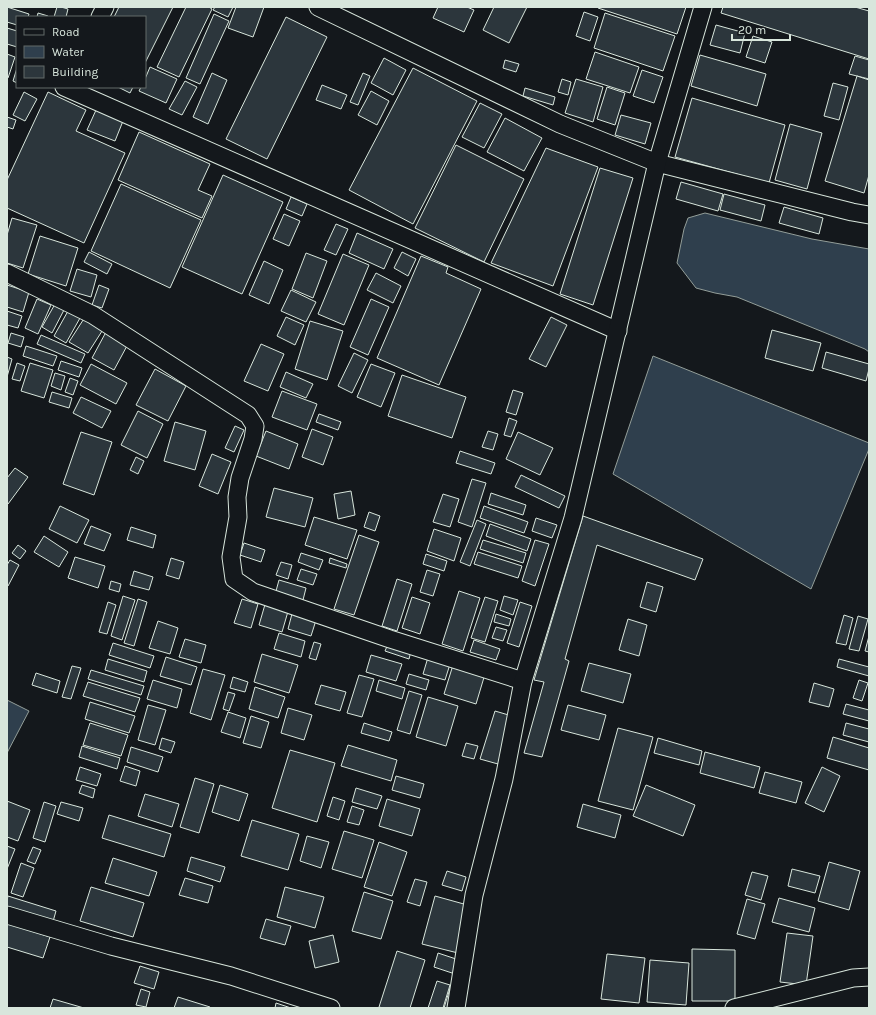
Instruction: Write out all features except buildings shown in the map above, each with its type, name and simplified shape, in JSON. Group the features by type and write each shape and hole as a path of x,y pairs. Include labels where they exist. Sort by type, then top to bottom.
{"street":[{"path":"100,16 105,7"},
{"path":"318,7 560,124 658,163 869,215"},
{"path":"456,1008 474,895 504,779 523,681 573,518 658,163 703,7"},
{"path":"66,88 618,330"},
{"path":"7,273 93,315 248,415 256,426 240,478 237,497 238,517 231,557 234,579 253,592 390,639 523,681"},
{"path":"7,915 111,946 231,976 331,1008"},
{"path":"734,1008 853,978 869,977"}],"water":[{"path":"705,213 812,239 869,249 869,352 865,349 737,297 696,288 677,263 684,229 688,218"},
{"path":"653,356 869,443 869,449 811,589 613,474"},
{"path":"7,700 29,711 7,753"}]}
